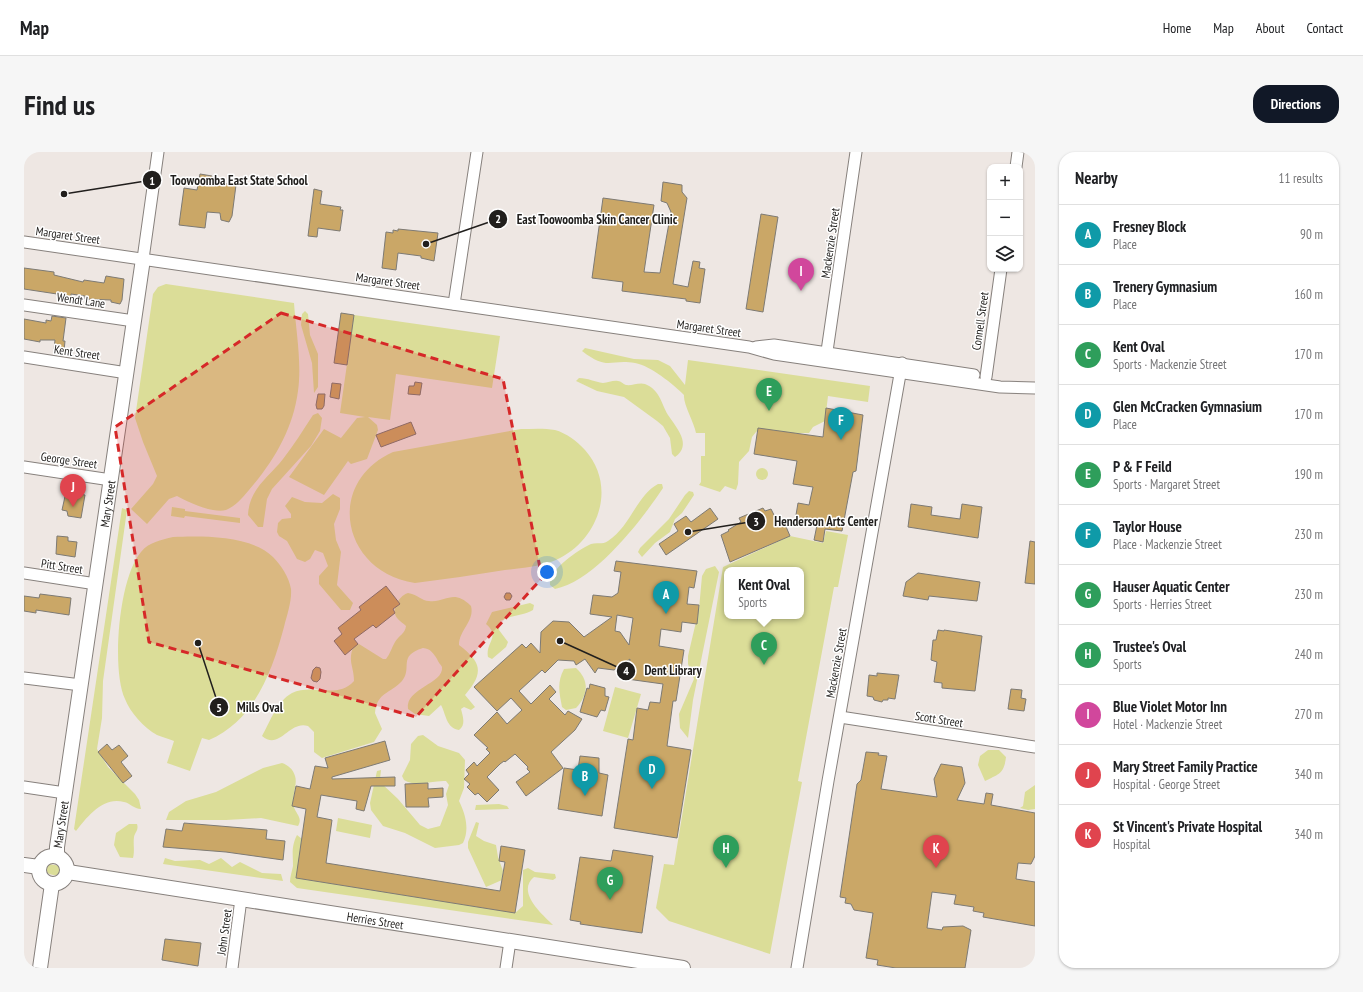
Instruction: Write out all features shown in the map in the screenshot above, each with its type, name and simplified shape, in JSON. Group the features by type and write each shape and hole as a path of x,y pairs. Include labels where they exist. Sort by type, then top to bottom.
{"main road":[{"name":"Mary Street","path":"57,856 57,847 143,259"},
{"path":"57,856 64,860 68,872 60,882 52,884 46,882 41,877 39,867 46,857 57,856"},
{"path":"24,865 39,867"},
{"name":"Herries Street","path":"68,872 683,968"},
{"path":"40,968 52,884"}],"street":[{"name":"Mary Street","path":"143,259 158,152"},
{"path":"454,304 477,152"},
{"name":"Mackenzie Street","path":"826,356 856,152"},
{"path":"1016,164 1018,152"},
{"name":"Margaret Street","path":"24,242 749,347 774,354 826,356 902,368 1000,387 1031,388"},
{"name":"Connell Street","path":"986,377 1001,272"},
{"name":"Wendt Lane","path":"24,305 134,321"},
{"name":"Kent Street","path":"24,357 126,372"},
{"name":"Margaret Street","path":"902,368 1001,379 1031,388"},
{"name":"Mackenzie Street","path":"797,968 902,368"},
{"name":"George Street","path":"24,467 111,480"},
{"name":"Pitt Street","path":"24,573 96,584"},
{"path":"24,678 81,685"},
{"name":"Scott Street","path":"840,718 1035,747"},
{"path":"24,787 65,793"},
{"name":"John Street","path":"232,968 241,899"},
{"path":"506,968 510,941"}],"highlighted area":[{"path":"281,313 503,379 542,578 416,717 149,642 115,427"}],"green space":[{"path":"166,284 294,303 299,358 299,380 292,418 281,444 266,468 239,502 226,510 221,511 208,509 177,496 169,499 147,524 131,509 153,484 157,476 135,418 153,294 158,287"},
{"path":"305,311 308,314 310,335 318,354 318,387 314,393 312,363 301,325 302,314"},
{"path":"354,315 500,336 492,388 396,374 390,420 368,417 377,425 378,430 367,459 351,464 348,461 324,495 289,477 324,429 341,438 357,418 365,417 340,413"},
{"path":"585,348 634,359 658,360 670,366 685,385 688,360 870,386 868,402 828,396 825,421 813,427 809,433 768,433 759,430 752,437 749,451 739,462 738,484 736,490 725,486 720,492 699,485 701,482 701,456 705,456 705,433 696,433 685,403 684,395 668,381 648,368 635,363 626,362 603,363 582,351"},
{"path":"579,378 603,383 619,381 626,385 645,384 650,387 660,397 668,415 681,436 683,447 680,452 675,457 672,454 670,438 663,426 657,421 624,397 597,391 576,381"},
{"path":"318,413 322,418 320,431 311,446 272,489 267,499 263,527 258,527 248,515 252,498 260,484 287,454 313,415"},
{"path":"521,429 551,429 563,433 585,450 595,465 600,480 601,496 599,512 592,527 583,540 571,551 556,560 537,566 415,583 390,575 371,562 358,545 351,525 350,504 357,484 371,466 393,452"},
{"path":"760,468 764,468 768,474 764,480 760,480 756,476 756,472"},
{"path":"658,484 662,484 663,488 642,517 616,548 586,574 570,584 555,589 550,585 554,573 565,561 591,544 606,542 616,535 644,496"},
{"path":"689,491 693,492 694,495 682,513 675,519 670,532 655,543 642,557 638,552 640,548 669,519"},
{"path":"333,494 340,498 340,509 334,524 336,540 341,552 337,585 353,603 350,610 341,610 319,584 319,576 328,566 323,553 315,550 310,559 305,562 297,559 287,541 279,536 277,532 278,523 282,519 291,518 291,514 285,506 292,497 305,502 322,503"},
{"path":"172,507 185,509 185,511 240,518 240,523 185,516 184,518 171,516"},
{"path":"122,508 127,510 103,681 102,718 97,749 108,767 135,794 139,800 141,809 124,802 109,802 102,805 90,814 76,831 74,829"},
{"path":"826,531 848,535 838,587 834,587 798,781 802,782 770,954 669,921 656,908 664,864 674,865 723,567 790,536 823,543"},
{"path":"173,537 226,538 252,544 264,550 276,560 287,576 291,589 289,608 274,661 259,693 238,721 225,732 209,740 202,738 190,771 167,763 174,741 152,732 142,724 134,714 125,699 118,667 118,646 123,602 127,581 133,564 141,552 148,546"},
{"path":"715,566 719,572 693,700 688,738 680,728 679,714 694,679 688,664 688,656 699,609 702,576 706,569"},
{"path":"408,593 429,601 454,597 459,598 471,606 471,616 461,635 459,645 472,657 478,668 476,680 465,695 475,707 471,710 464,707 461,709 463,726 459,730 451,727 441,705 429,716 415,714 408,709 412,696 437,678 441,673 442,667 434,655 430,650 423,648 410,655 405,676 402,681 378,701 375,713 382,729 374,742 322,758 314,752 314,732 308,726 301,725 295,727 274,740 268,740 262,736 278,706 292,693 300,690 332,691 347,687 354,681 351,655 354,645 359,644 383,659 386,659 406,626 397,618 395,614 395,607 398,601"},
{"path":"530,603 534,605 533,610 500,621 499,630 508,642 506,647 492,659 488,657 492,633 486,624 492,612"},
{"path":"576,668 585,682 585,692 576,708 566,710 562,707 559,692 560,678 564,669"},
{"path":"615,687 641,694 628,738 603,731"},
{"path":"423,735 438,746 459,753 465,760 464,788 459,801 465,816 466,832 463,843 459,845 435,848 405,833 383,826 371,810 370,803 377,771 381,770 381,783 398,799 420,825 428,829 440,826 448,805 446,794 449,785 446,781 419,784 404,780 402,776 410,760 411,744 418,736"},
{"path":"988,750 999,750 1006,757 1004,767 1000,773 985,781 978,765 980,756"},
{"path":"282,763 293,771 296,779 293,803 300,821 298,826 261,818 226,820 166,820 169,812 186,801 216,792 263,768"},
{"path":"1035,785 1035,809 1028,810 1020,808 1023,806 1025,792"},
{"path":"499,804 507,806 509,809 475,810 476,805"},
{"path":"338,818 372,825 370,838 336,831"},
{"path":"476,822 479,823 476,836 484,841 496,845 503,871 502,880 486,887 468,848 468,842"},
{"path":"129,824 137,824 134,837 133,858 120,857 114,845 116,833"},
{"path":"297,835 302,839 297,878 515,913 523,906 523,870 528,868 535,872 555,874 556,878 553,880 534,877 529,883 528,889 529,896 537,909 553,925 297,888 290,882 293,866 293,847"},
{"path":"165,858 175,861 200,860 209,864 221,858 232,867 240,862 262,873 281,874 283,881 163,864"},
{"path":"45,865 61,866 62,873 53,875 48,873 44,870"}],"building":[{"path":"200,174 212,176 211,182 236,185 232,216 229,222 221,220 220,213 207,212 205,228 179,225 184,188 197,190"},
{"path":"663,182 682,185 682,192 687,198 673,284 688,287 693,261 700,262 699,268 705,269 700,303 686,301 686,299 622,291 623,282 592,278 603,198 654,205 644,272 660,273 671,212 667,203 661,201"},
{"path":"314,189 322,191 320,204 341,207 340,210 343,210 340,231 318,228 317,237 308,236"},
{"path":"761,214 778,217 763,312 746,309"},
{"path":"398,229 438,233 434,261 421,258 421,256 398,253 396,270 382,268 386,232 393,233 393,230 398,231"},
{"path":"24,268 54,272 54,275 83,282 84,280 104,283 106,276 124,279 122,300 120,304 111,302 111,300 85,299 85,296 71,294 71,298 57,296 57,294 24,289"},
{"path":"341,313 354,315 347,365 334,363"},
{"path":"52,316 66,318 63,341 65,341 64,351 54,349 55,340 40,340 40,342 24,339 24,319 46,323 46,320 51,321"},
{"path":"415,382 422,383 420,395 408,394 409,386 414,386"},
{"path":"332,383 341,384 339,399 330,397"},
{"path":"318,394 325,394 324,406 322,409 317,409 316,405"},
{"path":"826,408 863,415 856,471 853,472 842,531 825,529 823,542 814,540 817,525 795,521 798,503 809,505 813,487 793,484 797,461 754,454 758,428 823,437"},
{"path":"411,422 416,434 381,447 376,435"},
{"path":"66,492 85,495 81,518 68,516 67,511 62,510"},
{"path":"911,504 932,507 931,515 960,519 962,504 982,507 978,538 908,527"},
{"path":"710,508 718,519 666,555 659,544 678,531 674,524 686,516 691,522"},
{"path":"763,508 765,511 771,509 775,517 779,516 782,523 784,522 790,536 730,562 721,535 741,522 739,518"},
{"path":"57,536 68,537 68,541 77,542 75,557 56,554"},
{"path":"1030,541 1035,542 1035,584 1025,583"},
{"path":"616,561 697,571 694,588 689,587 687,604 699,605 697,624 682,622 681,632 661,629 659,646 684,650 676,701 673,701 667,746 691,750 677,838 614,828 628,739 633,740 637,708 648,710 650,702 660,703 663,684 627,679 630,659 614,670 598,668 595,673 585,659 576,665 574,661 558,660 545,673 542,670 519,691 531,704 550,685 556,692 549,699 565,715 568,711 582,719 575,730 551,752 563,768 526,796 516,782 530,772 527,769 528,767 515,754 500,764 487,777 499,790 487,802 478,793 475,795 467,787 470,784 464,779 469,774 466,770 474,762 477,766 490,753 486,749 488,748 474,735 497,712 507,724 522,710 511,698 497,711 474,687 522,644 526,648 531,643 540,653 541,632 553,621 569,622 584,637 612,617 590,614 593,595 612,597 618,593 621,572 614,571","holes":["617,615 633,618 629,645 620,632 615,631"]},
{"path":"918,573 980,582 977,601 929,596 928,600 903,596 906,582"},
{"path":"386,586 400,604 393,609 395,613 376,628 373,625 354,639 358,644 345,655 334,641 342,634 338,628 361,610 359,607"},
{"path":"506,593 510,593 512,596 510,600 506,600 504,597"},
{"path":"40,594 71,598 69,615 36,610 36,613 24,611 24,596 39,598"},
{"path":"938,630 982,636 975,691 942,688 942,683 934,682 937,662 931,660 933,640 936,640"},
{"path":"316,667 320,668 321,672 320,679 317,682 313,681 311,678 313,670"},
{"path":"877,673 899,675 895,699 888,698 888,700 883,700 882,702 874,700 873,697 867,696 869,675 877,676"},
{"path":"590,684 605,688 605,696 609,697 605,711 601,710 597,717 580,712 587,688 589,689"},
{"path":"1011,689 1022,690 1021,698 1026,699 1024,711 1008,709"},
{"path":"385,741 390,760 332,777 332,779 395,777 395,786 371,786 364,811 356,809 357,801 321,795 317,817 332,820 326,863 500,891 505,862 499,861 501,846 525,850 515,913 296,878 306,809 292,806 296,786 310,789 315,766 328,768 325,758"},
{"path":"107,744 112,750 119,745 128,756 121,762 132,776 123,783 98,752"},
{"path":"866,752 879,753 878,755 887,756 881,789 937,797 934,779 941,764 962,767 965,783 957,800 984,804 986,793 993,794 991,805 1035,813 1035,856 1031,864 1018,863 1016,879 1035,882 1035,926 983,917 984,913 973,911 974,907 954,904 956,895 932,892 927,928 942,930 943,927 963,926 971,930 965,968 896,968 877,965 878,960 866,958 873,913 854,910 851,904 845,903 846,898 840,897 857,784 861,780"},
{"path":"580,756 599,758 599,773 608,775 602,816 558,809 564,768 578,770"},
{"path":"428,783 428,789 443,788 443,797 428,798 429,807 406,807 405,784"},
{"path":"184,823 267,830 266,839 285,841 283,860 226,852 163,847 166,829 182,831"},
{"path":"613,850 653,856 642,933 580,924 581,922 570,920 580,857 611,861"},
{"path":"165,939 201,943 198,966 162,960"}],"place":[{"name":"Toowoomba East State School","path":"64,194"},
{"name":"East Toowoomba Skin Cancer Clinic","path":"426,244"},
{"name":"Blue Violet Motor Inn","path":"801,291"},
{"name":"P & F Feild","path":"769,411"},
{"name":"Taylor House","path":"841,440"},
{"name":"Mary Street Family Practice","path":"73,507"},
{"name":"Henderson Arts Center","path":"688,532"},
{"name":"Fresney Block","path":"666,614"},
{"name":"Dent Library","path":"560,641"},
{"name":"Mills Oval","path":"198,643"},
{"name":"Kent Oval","path":"764,665"},
{"name":"Glen McCracken Gymnasium","path":"652,789"},
{"name":"Trenery Gymnasium","path":"585,796"},
{"name":"Trustee's Oval","path":"726,868"},
{"name":"St Vincent's Private Hospital","path":"936,868"},
{"name":"Hauser Aquatic Center","path":"610,900"}]}
